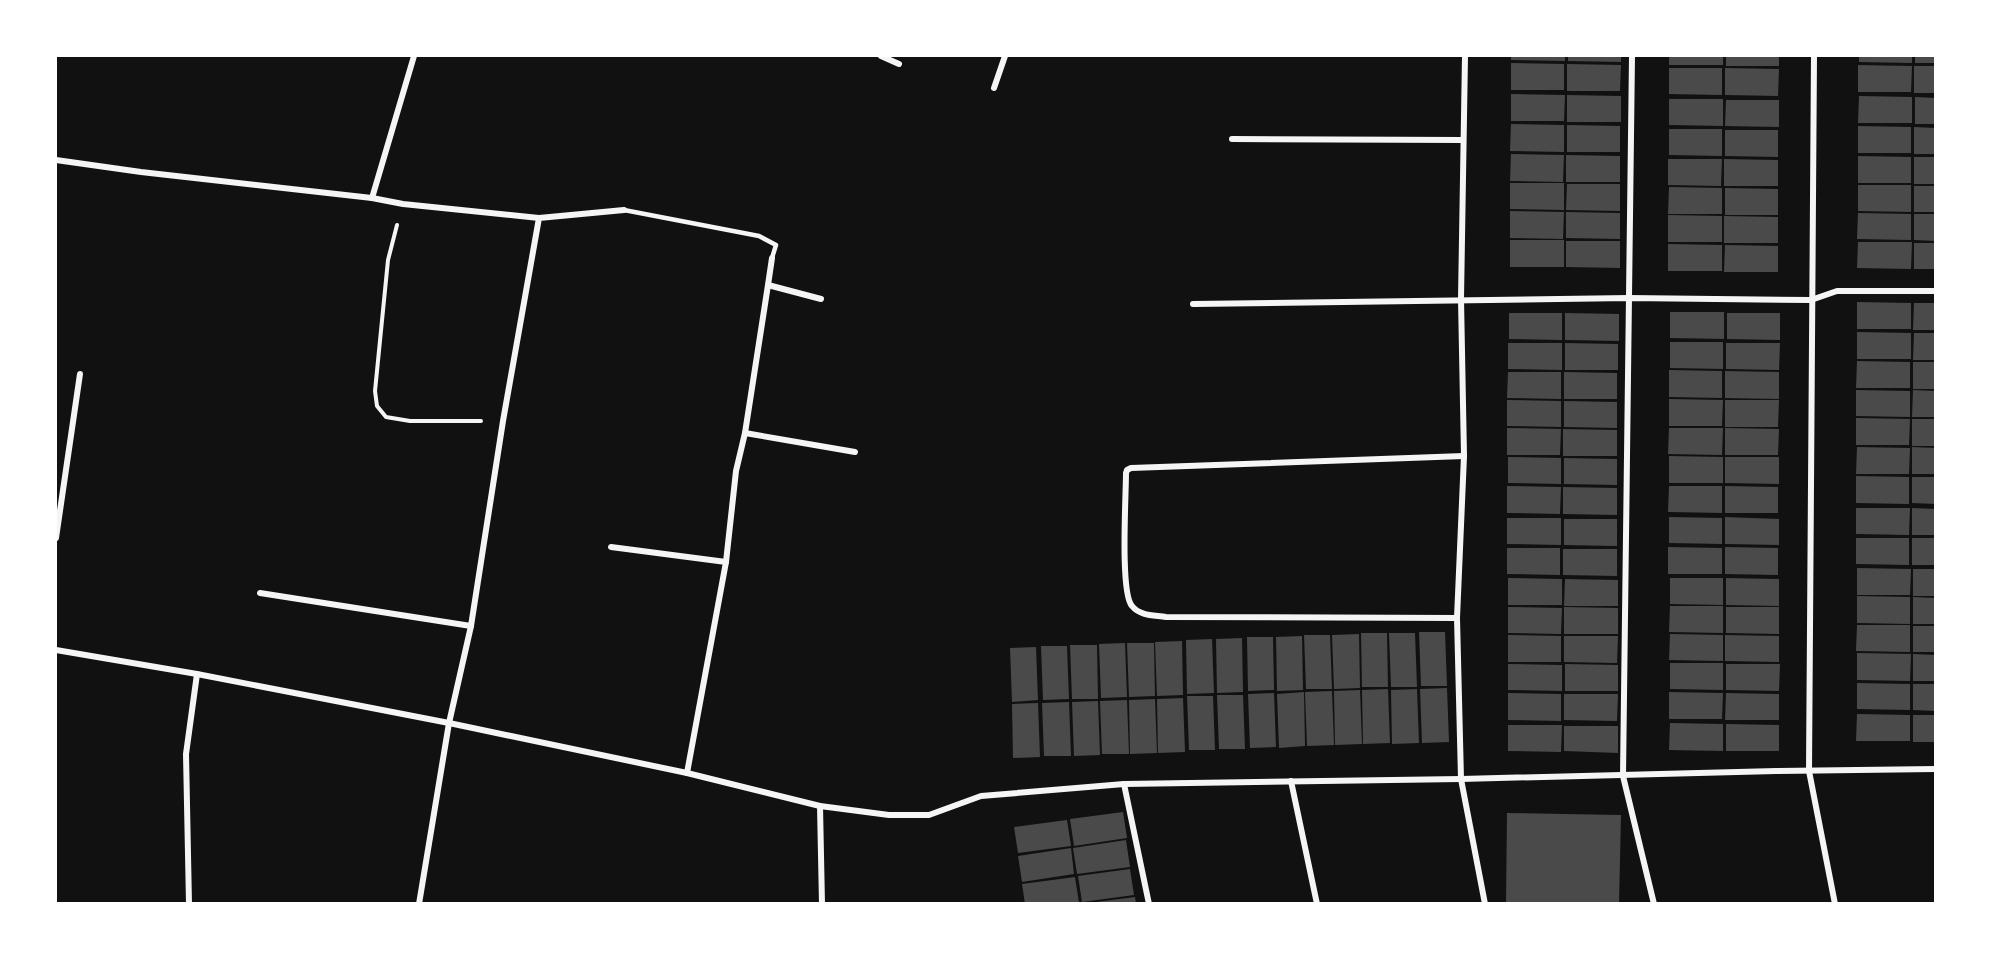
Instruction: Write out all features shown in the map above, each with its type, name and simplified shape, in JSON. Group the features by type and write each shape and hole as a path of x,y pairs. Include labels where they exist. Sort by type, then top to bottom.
{"street":[{"path":"372,198 414,56"},
{"path":"881,56 900,64"},
{"path":"994,88 1005,56"},
{"path":"1465,56 1461,299 1464,456 1457,618 1461,779 1485,903"},
{"path":"1632,56 1623,776 1654,903"},
{"path":"1814,56 1809,771 1835,903"},
{"path":"1232,139 1463,140"},
{"path":"56,160 372,198 403,204 538,218 624,210"},
{"path":"419,903 449,723 471,626 538,218"},
{"path":"687,773 726,562 736,471 745,433 772,258"},
{"path":"768,285 821,299"},
{"path":"1193,304 1461,299 1811,300 1837,291 1935,291"},
{"path":"56,538 80,374"},
{"path":"745,433 855,452"},
{"path":"1457,618 1166,617 1139,612 1129,603 1125,583 1126,473 1131,468 1464,456"},
{"path":"611,547 726,562"},
{"path":"260,593 471,626"},
{"path":"56,650 198,674 449,723 687,773 820,806 889,815 929,815 981,796 1124,784 1935,769"},
{"path":"189,903 186,754 198,674"},
{"path":"1291,781 1317,903"},
{"path":"1124,784 1149,903"},
{"path":"820,806 822,903"}],"lane":[{"path":"624,210 759,236 776,245 772,258"}],"path":[{"path":"403,204 388,260 375,391 377,406 386,417 410,421 503,421"}],"building":[{"path":"1511,56 1565,56 1565,61 1511,60"},
{"path":"1568,56 1621,56 1621,62 1568,61"},
{"path":"1669,56 1723,56 1723,65 1669,65"},
{"path":"1726,56 1779,56 1779,66 1726,66"},
{"path":"1859,56 1912,56 1912,63 1859,62"},
{"path":"1915,56 1936,56 1936,63 1915,63"},
{"path":"1511,63 1564,64 1564,90 1511,90"},
{"path":"1567,64 1621,65 1620,91 1567,91"},
{"path":"1858,65 1912,66 1911,92 1858,92"},
{"path":"1914,66 1936,66 1936,93 1914,93"},
{"path":"1669,68 1722,68 1722,95 1669,94"},
{"path":"1725,68 1779,69 1778,96 1725,95"},
{"path":"1511,94 1565,95 1564,121 1511,121"},
{"path":"1567,95 1621,96 1621,122 1567,122"},
{"path":"1859,96 1912,97 1912,123 1858,123"},
{"path":"1915,97 1936,98 1936,124 1915,124"},
{"path":"1669,99 1723,99 1723,126 1669,125"},
{"path":"1726,100 1779,100 1779,127 1725,126"},
{"path":"1511,124 1564,125 1564,152 1510,151"},
{"path":"1567,125 1620,126 1620,152 1567,152"},
{"path":"1858,126 1911,127 1911,153 1858,153"},
{"path":"1914,127 1936,128 1936,154 1914,154"},
{"path":"1669,129 1722,129 1722,156 1669,155"},
{"path":"1725,130 1778,130 1778,157 1725,156"},
{"path":"1511,154 1564,155 1563,182 1510,181"},
{"path":"1566,155 1620,156 1620,182 1566,182"},
{"path":"1858,156 1911,157 1911,183 1858,183"},
{"path":"1914,157 1936,157 1936,184 1914,184"},
{"path":"1668,159 1722,159 1721,186 1668,185"},
{"path":"1724,159 1778,160 1778,186 1724,186"},
{"path":"1510,183 1564,183 1564,210 1510,209"},
{"path":"1567,184 1620,184 1620,211 1566,210"},
{"path":"1858,185 1911,185 1911,212 1858,211"},
{"path":"1914,186 1936,186 1936,212 1914,212"},
{"path":"1669,187 1722,188 1722,214 1668,214"},
{"path":"1725,188 1778,189 1778,215 1725,215"},
{"path":"1510,211 1564,212 1563,239 1510,238"},
{"path":"1566,212 1620,213 1620,239 1566,238"},
{"path":"1858,213 1911,214 1911,240 1857,239"},
{"path":"1914,214 1936,214 1936,241 1914,240"},
{"path":"1668,215 1722,216 1722,242 1668,242"},
{"path":"1724,216 1778,217 1778,243 1724,243"},
{"path":"1510,240 1564,240 1564,267 1510,267"},
{"path":"1566,241 1620,241 1620,268 1566,267"},
{"path":"1858,242 1912,242 1911,269 1857,268"},
{"path":"1914,243 1936,243 1936,269 1914,269"},
{"path":"1668,244 1722,245 1722,271 1668,271"},
{"path":"1725,245 1778,246 1778,272 1724,272"},
{"path":"1857,302 1911,303 1911,329 1857,329"},
{"path":"1914,303 1936,303 1936,330 1913,330"},
{"path":"1670,312 1724,312 1724,339 1670,338"},
{"path":"1509,313 1562,313 1562,340 1509,339"},
{"path":"1565,313 1619,314 1619,341 1565,340"},
{"path":"1727,313 1780,313 1780,340 1727,339"},
{"path":"1857,332 1911,333 1911,359 1857,359"},
{"path":"1914,333 1936,333 1936,360 1913,360"},
{"path":"1670,342 1723,342 1723,369 1670,368"},
{"path":"1508,343 1562,343 1562,370 1508,369"},
{"path":"1565,343 1618,344 1618,370 1565,370"},
{"path":"1726,343 1780,343 1779,370 1726,369"},
{"path":"1857,361 1910,362 1910,388 1856,388"},
{"path":"1913,362 1936,362 1936,389 1913,389"},
{"path":"1669,370 1722,371 1722,398 1669,397"},
{"path":"1725,371 1779,372 1779,399 1725,398"},
{"path":"1508,372 1561,372 1561,399 1507,398"},
{"path":"1564,372 1617,373 1617,399 1564,399"},
{"path":"1856,390 1910,391 1910,417 1856,416"},
{"path":"1913,390 1936,391 1936,417 1912,417"},
{"path":"1669,399 1723,400 1722,426 1669,426"},
{"path":"1507,400 1561,401 1561,427 1507,426"},
{"path":"1725,400 1779,400 1778,427 1725,427"},
{"path":"1564,401 1617,402 1617,428 1564,427"},
{"path":"1856,418 1910,419 1909,445 1856,445"},
{"path":"1912,419 1936,419 1936,446 1912,446"},
{"path":"1507,428 1561,429 1560,455 1507,455"},
{"path":"1669,428 1723,428 1722,455 1668,454"},
{"path":"1725,428 1779,429 1778,455 1725,455"},
{"path":"1563,429 1617,430 1617,456 1563,456"},
{"path":"1857,447 1910,448 1909,474 1856,474"},
{"path":"1912,447 1936,448 1936,474 1912,474"},
{"path":"1669,456 1723,457 1723,483 1669,483"},
{"path":"1508,457 1561,458 1561,484 1508,483"},
{"path":"1725,457 1779,457 1779,484 1725,483"},
{"path":"1564,458 1617,459 1617,485 1564,484"},
{"path":"1856,476 1909,477 1909,504 1856,503"},
{"path":"1912,477 1936,477 1936,504 1912,503"},
{"path":"1507,486 1561,487 1560,514 1507,513"},
{"path":"1669,486 1722,486 1722,513 1668,512"},
{"path":"1725,486 1778,487 1778,513 1725,513"},
{"path":"1563,487 1617,488 1617,515 1563,514"},
{"path":"1856,508 1910,508 1909,535 1856,534"},
{"path":"1912,508 1936,509 1936,535 1912,535"},
{"path":"1669,517 1722,518 1722,544 1669,543"},
{"path":"1725,517 1779,519 1779,545 1725,544"},
{"path":"1507,518 1561,518 1561,545 1507,544"},
{"path":"1564,519 1617,519 1617,546 1564,545"},
{"path":"1856,538 1909,538 1909,565 1856,564"},
{"path":"1912,538 1936,538 1936,565 1912,565"},
{"path":"1668,547 1722,548 1722,574 1668,574"},
{"path":"1725,547 1778,548 1778,575 1725,574"},
{"path":"1507,548 1560,548 1560,575 1507,574"},
{"path":"1563,549 1617,549 1617,576 1563,575"},
{"path":"1857,568 1911,569 1910,595 1857,595"},
{"path":"1913,569 1936,569 1936,596 1913,596"},
{"path":"1508,578 1562,579 1562,605 1508,605"},
{"path":"1670,578 1723,578 1723,605 1670,604"},
{"path":"1726,578 1779,579 1779,606 1726,605"},
{"path":"1565,579 1618,580 1618,606 1564,606"},
{"path":"1857,596 1910,597 1910,624 1857,623"},
{"path":"1913,597 1936,598 1936,624 1913,624"},
{"path":"1670,606 1723,606 1723,633 1669,632"},
{"path":"1508,607 1562,608 1561,634 1508,633"},
{"path":"1564,607 1618,608 1618,634 1564,634"},
{"path":"1726,607 1779,607 1779,634 1726,633"},
{"path":"1857,625 1910,625 1910,652 1856,651"},
{"path":"1913,626 1936,626 1936,652 1913,652"},
{"path":"1419,632 1445,632 1447,686 1421,686"},
{"path":"1361,633 1387,633 1388,687 1362,687"},
{"path":"1389,633 1415,633 1417,687 1391,687"},
{"path":"1359,634 1360,688 1334,689 1332,635"},
{"path":"1670,634 1723,635 1723,661 1669,660"},
{"path":"1304,635 1330,635 1332,689 1306,689"},
{"path":"1508,635 1561,636 1561,662 1508,662"},
{"path":"1725,635 1779,636 1779,662 1725,661"},
{"path":"1302,636 1303,690 1277,691 1276,637"},
{"path":"1564,636 1618,636 1617,663 1564,662"},
{"path":"1247,637 1273,637 1274,690 1248,691"},
{"path":"1242,638 1243,692 1217,693 1216,639"},
{"path":"1212,639 1214,693 1187,694 1186,640"},
{"path":"1182,641 1183,695 1157,696 1155,642"},
{"path":"1125,643 1127,697 1101,698 1099,644"},
{"path":"1127,643 1154,643 1155,696 1129,697"},
{"path":"1070,645 1097,645 1098,699 1072,699"},
{"path":"1041,646 1067,646 1069,699 1043,700"},
{"path":"1036,647 1038,700 1012,702 1010,648"},
{"path":"1857,653 1911,654 1910,681 1857,680"},
{"path":"1913,654 1936,655 1936,681 1913,681"},
{"path":"1670,663 1723,663 1723,690 1670,689"},
{"path":"1508,664 1562,665 1562,691 1508,690"},
{"path":"1565,664 1618,665 1618,691 1565,691"},
{"path":"1726,664 1780,664 1779,691 1726,690"},
{"path":"1857,683 1910,684 1910,710 1857,709"},
{"path":"1913,684 1936,684 1936,711 1913,710"},
{"path":"1447,688 1449,742 1422,743 1420,689"},
{"path":"1388,689 1390,743 1363,744 1362,690"},
{"path":"1417,689 1419,743 1392,744 1391,690"},
{"path":"1360,690 1362,744 1335,745 1334,691"},
{"path":"1332,691 1334,745 1307,746 1305,692"},
{"path":"1304,692 1305,746 1279,748 1277,694"},
{"path":"1669,692 1723,693 1722,719 1669,719"},
{"path":"1274,693 1276,747 1250,748 1248,694"},
{"path":"1508,693 1561,694 1561,721 1508,720"},
{"path":"1726,693 1779,694 1779,720 1725,720"},
{"path":"1564,694 1618,694 1617,721 1564,720"},
{"path":"1217,695 1243,695 1245,749 1219,749"},
{"path":"1187,696 1213,696 1215,750 1189,750"},
{"path":"1183,698 1185,752 1158,753 1157,699"},
{"path":"1155,699 1157,753 1130,754 1129,700"},
{"path":"1127,700 1129,754 1102,754 1100,701"},
{"path":"1098,701 1100,755 1074,756 1072,702"},
{"path":"1069,702 1071,756 1044,756 1042,703"},
{"path":"1038,703 1040,757 1013,758 1012,704"},
{"path":"1857,714 1910,715 1910,741 1856,741"},
{"path":"1913,715 1936,715 1936,742 1913,742"},
{"path":"1670,723 1723,724 1723,751 1669,750"},
{"path":"1726,724 1779,725 1779,751 1726,751"},
{"path":"1508,725 1562,725 1561,752 1508,751"},
{"path":"1564,726 1618,726 1618,753 1564,751"},
{"path":"1123,812 1127,838 1074,846 1070,819"},
{"path":"1507,813 1621,815 1619,904 1506,904"},
{"path":"1067,820 1071,846 1018,853 1014,827"},
{"path":"1126,840 1130,867 1077,874 1073,848"},
{"path":"1071,848 1074,874 1022,882 1018,856"},
{"path":"1130,869 1134,895 1082,902 1078,876"},
{"path":"1075,877 1079,903 1025,904 1022,884"},
{"path":"1135,897 1136,904 1096,904 1096,902"}]}
